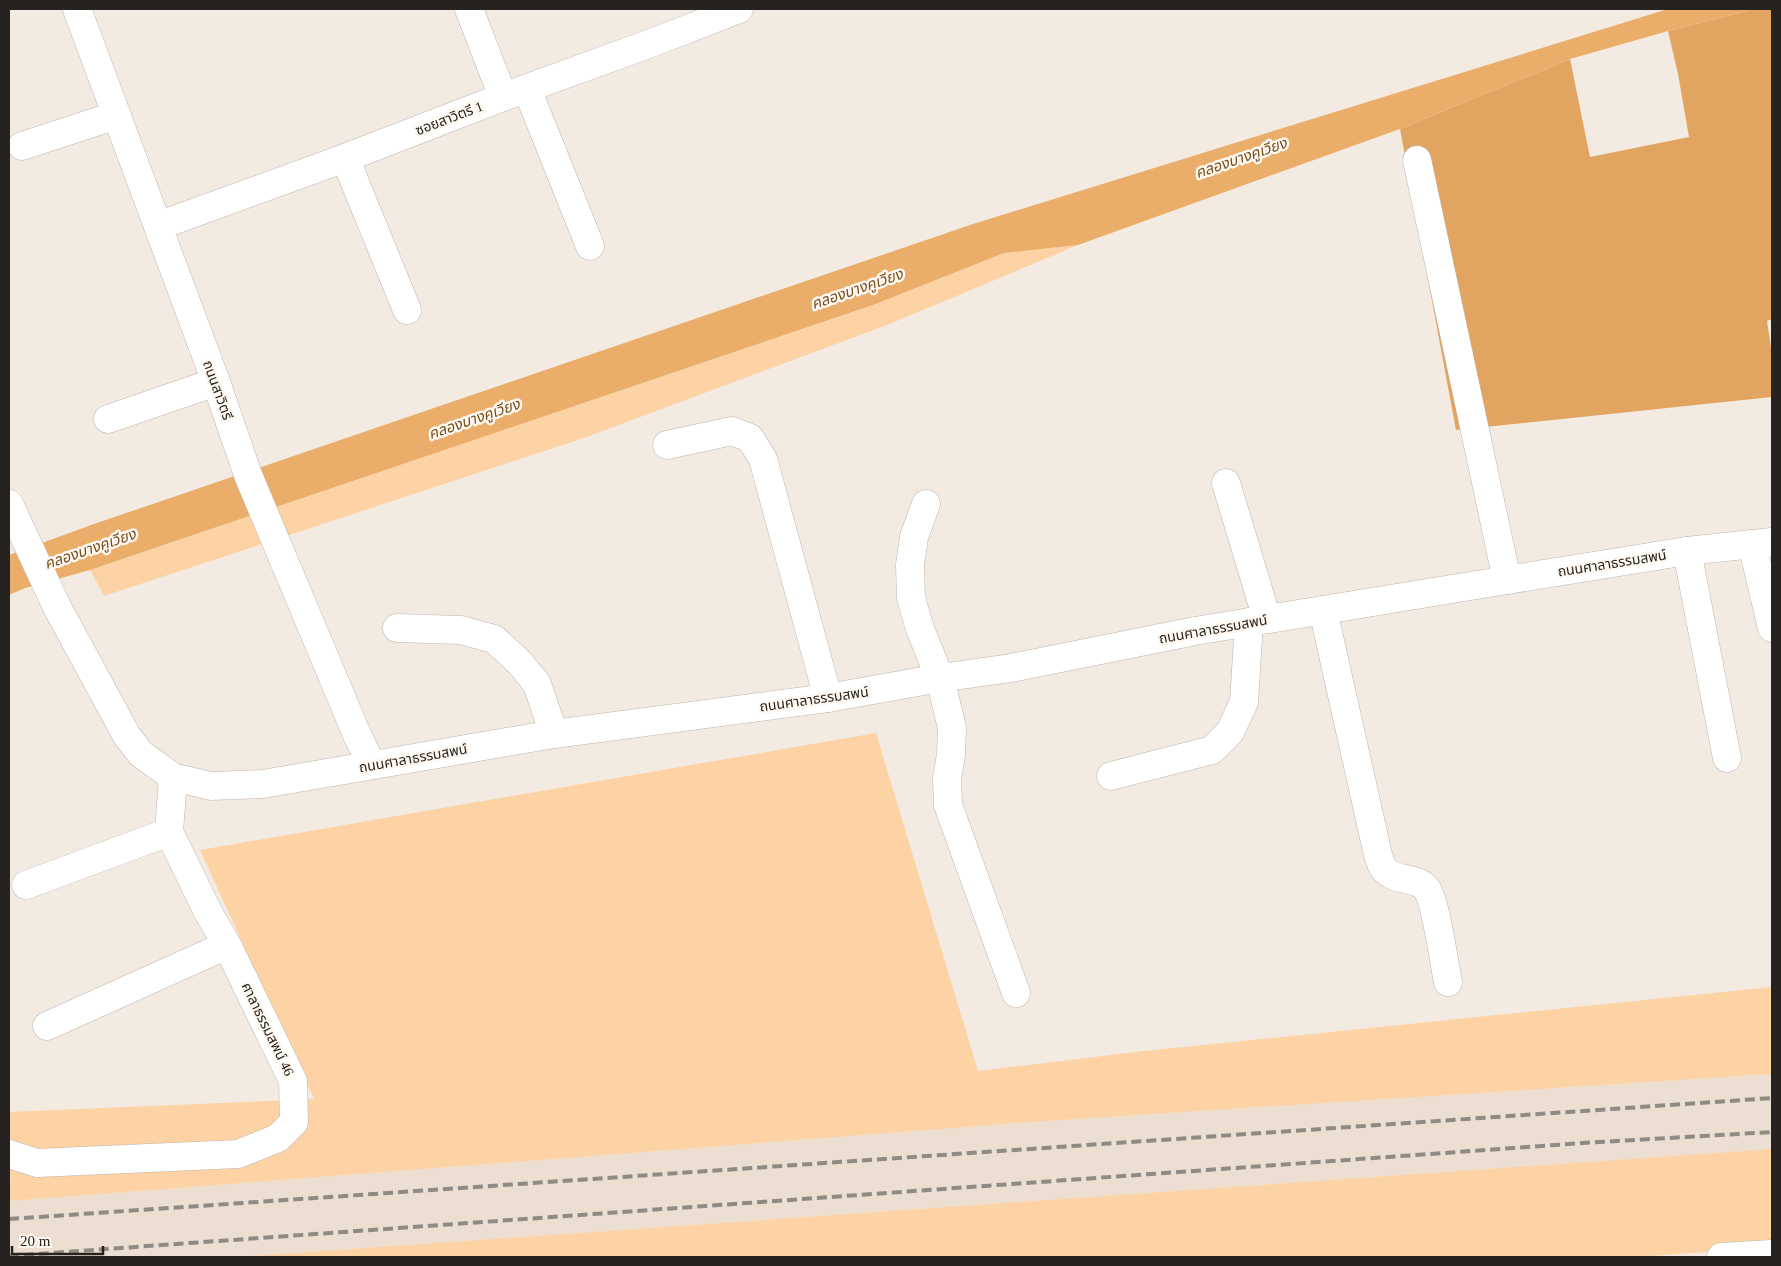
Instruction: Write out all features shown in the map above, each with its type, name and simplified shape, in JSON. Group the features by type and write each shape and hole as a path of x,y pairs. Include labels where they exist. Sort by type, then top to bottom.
{"street":[{"name":"ถนนสาวิตรี","path":"77,9 216,382 248,475 358,737 372,765"},
{"path":"469,9 515,93 590,246"},
{"name":"ซอยสาวิตรี 1","path":"158,226 345,158 738,9"},
{"path":"22,146 116,115"},
{"path":"345,158 407,310"},
{"path":"1417,160 1507,580"},
{"path":"108,418 216,382"},
{"path":"667,445 732,431 750,438 763,459 828,698"},
{"path":"1111,776 1212,750 1230,732 1244,702 1258,620 1226,483"},
{"name":"ถนนศาลาธรรมสพน์","path":"9,504 56,605 127,736 141,754 173,778 211,786 263,784 554,734 828,698 940,678 1011,668 1258,620 1687,552 1762,543"},
{"path":"926,504 914,537 910,565 911,598 920,629 940,678 952,728 951,755 947,778 948,805 1016,993"},
{"path":"1762,543 1772,628"},
{"path":"1687,552 1727,758"},
{"path":"1323,610 1378,855 1384,870 1398,878 1416,881 1426,888 1433,906 1448,982"},
{"path":"397,628 461,630 494,639 520,663 537,684 554,734"},
{"name":"ศาลาธรรมสพน์ 46","path":"9,1154 37,1163 238,1154 278,1138 294,1122 293,1080 169,832 173,778"},
{"path":"26,885 169,832"},
{"path":"47,1026 227,945"},
{"path":"1721,1257 1772,1254"}],"shaded area":[{"path":"1755,9 1772,9 1772,319 1767,321 1772,355 1772,397 1456,430 1400,129 1570,59 1590,157 1689,137 1668,31"},
{"path":"1078,245 887,325 584,438 104,596 90,570 873,305 1004,253"},
{"path":"876,733 978,1071 1144,1051 1772,987 1772,1074 1045,1121 9,1201 9,1180 11,1181 9,1169 9,1112 314,1099 200,850"},
{"path":"1772,1074 1772,1149 238,1257 9,1257 9,1201 1045,1121"},
{"path":"1772,1149 1772,1247 1638,1257 238,1257"}],"water":[{"name":"คลองบางคูเวียง","path":"1668,9 1755,9 1570,59 1400,129 1078,245 1004,253 873,305 90,570 25,588 9,595 9,555 94,524 973,224"}],"railway":[{"path":"9,1219 1772,1098"},
{"path":"9,1256 1583,1143 1772,1132"}]}
